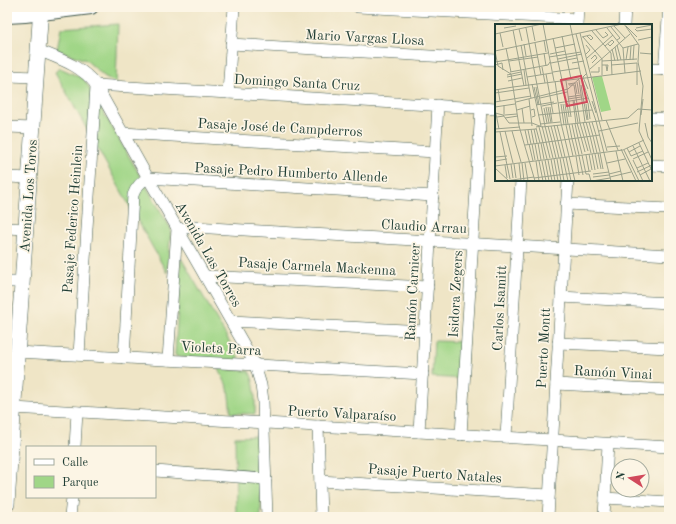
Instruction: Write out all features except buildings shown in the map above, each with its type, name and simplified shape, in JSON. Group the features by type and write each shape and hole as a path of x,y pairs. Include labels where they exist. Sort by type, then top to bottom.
{"main road":[{"name":"Avenida Los Toros","path":"7,503 41,10"}],"street":[{"path":"7,16 41,10 91,7"},
{"path":"228,93 234,7"},
{"path":"358,7 577,22 578,7"},
{"path":"624,24 625,7"},
{"path":"652,69 667,70 669,7"},
{"name":"Mario Vargas Llosa","path":"231,44 495,60"},
{"name":"Avenida Las Torres","path":"38,50 68,62 78,68 96,85 255,365 262,385 267,517"},
{"path":"7,76 37,77"},
{"name":"Domingo Santa Cruz","path":"96,85 495,109"},
{"name":"Pasaje Federico Heinlein","path":"78,355 96,85"},
{"name":"Ramón Carnicer","path":"420,432 438,106"},
{"name":"Isidora Zegers","path":"461,435 481,108"},
{"path":"652,118 669,119"},
{"path":"7,127 33,128"},
{"name":"Pasaje José de Campderros","path":"123,133 435,152"},
{"path":"652,165 669,166"},
{"path":"7,177 30,178"},
{"path":"124,358 133,196 135,190 142,181 148,178"},
{"name":"Pasaje Pedro Humberto Allende","path":"148,178 433,196"},
{"name":"Carlos Isamitt","path":"506,437 521,181"},
{"name":"Puerto Montt","path":"548,517 568,181"},
{"path":"566,204 669,209"},
{"name":"Claudio Arrau","path":"177,229 194,227 669,256"},
{"path":"7,228 26,229"},
{"path":"168,360 177,229"},
{"name":"Pasaje Carmela Mackenna","path":"205,276 428,287"},
{"path":"7,282 22,282"},
{"path":"561,297 669,303"},
{"path":"231,321 425,331"},
{"path":"558,342 669,348"},
{"name":"Violeta Parra","path":"18,352 423,374"},
{"name":"Ramón Vinai","path":"556,384 669,390"},
{"name":"Puerto Valparaíso","path":"14,408 669,447"},
{"path":"75,446 77,412"},
{"path":"318,426 321,517"},
{"path":"604,517 608,444"},
{"path":"156,472 266,479"},
{"name":"Pasaje Puerto Natales","path":"320,481 549,495"},
{"path":"71,517 72,498"},
{"path":"605,498 669,502"}],"green space":[{"path":"118,24 116,83 104,76 86,60 57,50 61,28"},
{"path":"60,68 84,79 171,229 167,273 55,72"},
{"path":"181,258 239,358 236,361 178,357 175,355"},
{"path":"434,341 467,342 465,379 432,377"},
{"path":"219,369 249,371 254,386 255,414 231,413 228,388"},
{"path":"260,436 261,517 236,517 235,437"}]}
